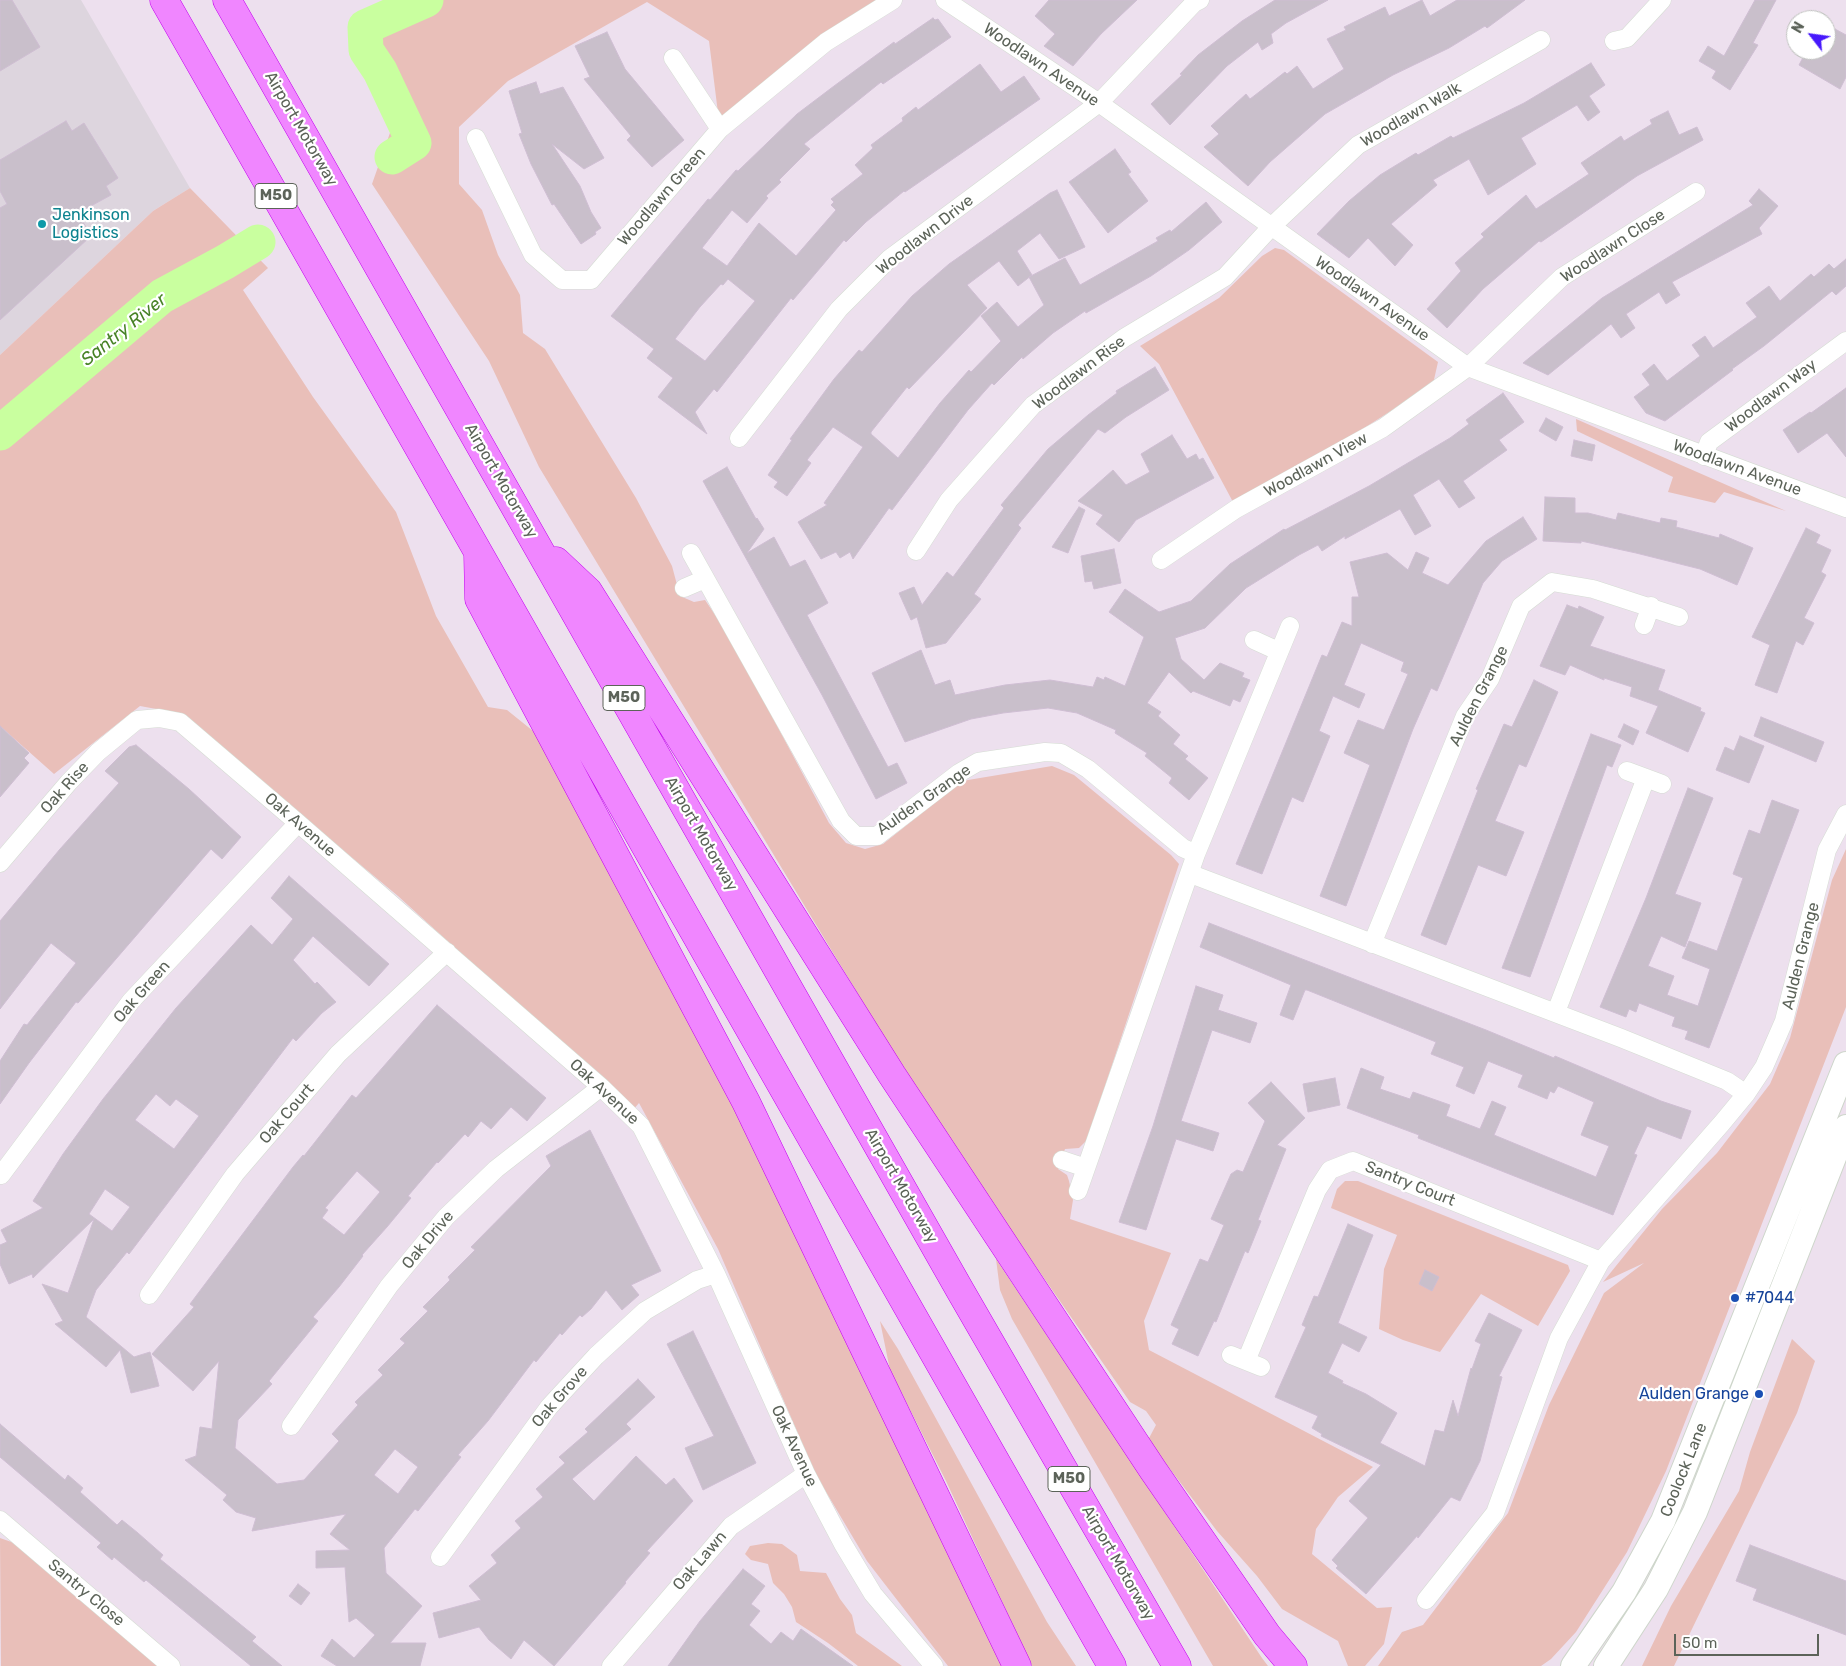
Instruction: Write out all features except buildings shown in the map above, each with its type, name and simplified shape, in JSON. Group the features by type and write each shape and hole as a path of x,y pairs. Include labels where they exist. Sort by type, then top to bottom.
{"highway":[{"name":"M50","path":"164,0 1112,1666"},
{"name":"Airport Motorway","path":"227,0 961,1292 1177,1666"},
{"path":"535,541 588,591 892,1075 1153,1470 1267,1635 1293,1666"},
{"path":"478,551 479,599 746,1102 1017,1666"}],"main road":[{"name":"Coolock Lane","path":"1573,1666 1624,1592 1663,1521 1845,1071"},
{"name":"Coolock Lane","path":"1606,1666 1656,1589 1695,1512 1846,1127"}],"street":[{"name":"Woodlawn Green","path":"476,138 533,255 562,280 590,280 720,129 826,42 893,0"},
{"name":"Woodlawn Avenue","path":"945,0 1099,104 1468,367 1846,508"},
{"name":"Woodlawn Drive","path":"739,438 839,309 889,259 1099,104 1194,3 1200,0"},
{"path":"1614,41 1627,38 1662,0"},
{"name":"Woodlawn Walk","path":"1271,227 1358,145 1541,40"},
{"path":"673,58 720,129"},
{"name":"Woodlawn Close","path":"1468,367 1562,277 1696,192"},
{"name":"Woodlawn Rise","path":"916,551 949,500 1033,405 1124,338 1225,277 1271,227"},
{"name":"Woodlawn Way","path":"1704,456 1709,442 1846,341"},
{"name":"Woodlawn View","path":"1161,560 1236,509 1383,428 1468,367"},
{"name":"Aulden Grange","path":"691,553 841,821 856,836 877,836 959,773 978,762 1045,752 1061,754 1088,769 1183,848 1196,854"},
{"path":"684,588 705,579"},
{"name":"Aulden Grange","path":"1372,944 1465,716 1490,679 1521,606 1552,582 1593,589 1651,606 1679,617"},
{"path":"1644,625 1651,606"},
{"path":"1078,1191 1191,874 1196,854 1278,651 1290,626"},
{"path":"1254,640 1278,651"},
{"name":"Oak Avenue","path":"137,720 159,718 180,722 447,952 601,1087 642,1126 716,1274 806,1474 872,1594 934,1666"},
{"name":"Oak Rise","path":"0,863 69,782 98,752 137,720"},
{"path":"1556,1012 1654,781 1628,771"},
{"name":"Aulden Grange","path":"1426,1600 1495,1513 1560,1338 1601,1261 1746,1094 1764,1067 1784,1021 1827,850 1846,814"},
{"name":"Oak Green","path":"1,1175 132,1001 298,822"},
{"path":"1191,874 1556,1012 1727,1081 1746,1094"},
{"name":"Oak Court","path":"149,1295 235,1174 338,1054 447,952"},
{"name":"Oak Drive","path":"291,1426 389,1286 446,1217 496,1169 601,1087"},
{"path":"1062,1160 1086,1168"},
{"name":"Santry Court","path":"1246,1361 1316,1190 1330,1170 1353,1161 1601,1261"},
{"name":"Oak Grove","path":"440,1557 549,1407 596,1356 645,1311 697,1280 716,1274"},
{"name":"Oak Lawn","path":"611,1666 731,1526 806,1474"},
{"name":"Santry Close","path":"0,1520 171,1666"}],"shaded area":[{"path":"0,0 81,0 190,188 153,211 0,355"},
{"path":"398,0 882,0 720,129 709,41 647,2 508,81 459,127 459,184 482,210 498,255 520,295 523,333 545,349 636,498 672,566 680,596 694,602 705,600 728,634 829,823 846,843 865,849 883,844 962,781 1052,766 1074,775 1171,855 1179,864 1087,1140 1079,1148 1065,1149 1058,1169 1067,1175 1069,1181 1073,1200 1070,1219 1171,1253 1144,1321 1149,1350 1373,1467 1338,1497 1316,1529 1312,1554 1377,1608 1392,1607 1384,1644 1365,1666 1348,1666 1338,1641 1282,1609 1257,1576 1217,1531 1148,1440 1156,1425 1146,1411 1130,1402 1005,1222 887,1042 539,467 489,361 372,184 391,130 352,49 377,37"},
{"path":"190,188 268,268 243,290 313,397 396,512 436,616 488,707 507,710 538,735 637,917 826,1290 943,1544 984,1614 1009,1666 948,1666 867,1561 816,1475 718,1249 639,1103 633,1110 398,896 178,713 140,706 54,774 0,726 0,355 153,211"},
{"path":"1275,248 1284,250 1438,362 1433,384 1358,432 1233,502 1159,364 1140,346 1219,298 1262,256"},
{"path":"1576,419 1786,511 1724,492 1715,503 1668,492 1673,477 1577,431"},
{"path":"1846,849 1846,1007 1666,1471 1627,1552 1576,1632 1551,1659 1541,1666 1378,1666 1402,1632 1423,1625 1508,1513 1549,1405 1604,1293 1644,1263 1603,1282 1662,1209 1717,1153 1770,1084 1790,1038 1832,880"},
{"path":"1345,1181 1358,1181 1568,1265 1570,1271 1538,1326 1481,1294 1440,1352 1403,1340 1379,1329 1384,1269 1397,1235 1331,1208 1337,1189"},
{"path":"996,1259 1268,1666 1213,1666 1012,1319 1000,1290"},
{"path":"880,1321 898,1349 1047,1622 1076,1666 1032,1666 946,1481 890,1370"},
{"path":"1792,1339 1815,1361 1797,1413 1674,1666 1642,1666 1671,1606 1739,1491 1750,1452"},
{"path":"0,1538 17,1544 160,1666 1,1666"},
{"path":"768,1543 782,1544 797,1555 800,1571 826,1573 840,1599 852,1615 856,1633 902,1666 858,1666 796,1622 792,1607 784,1594 773,1583 768,1564 751,1560 745,1554 750,1546"}],"waterway":[{"name":"Santry River","path":"392,157 414,143 380,71 366,50 365,27 426,0"},
{"name":"Santry River","path":"0,433 162,296 258,242"}],"place":[{"name":"Jenkinson Logistics","path":"42,224"},
{"name":"#7044","path":"1735,1298"},
{"name":"Aulden Grange","path":"1759,1394"}]}
